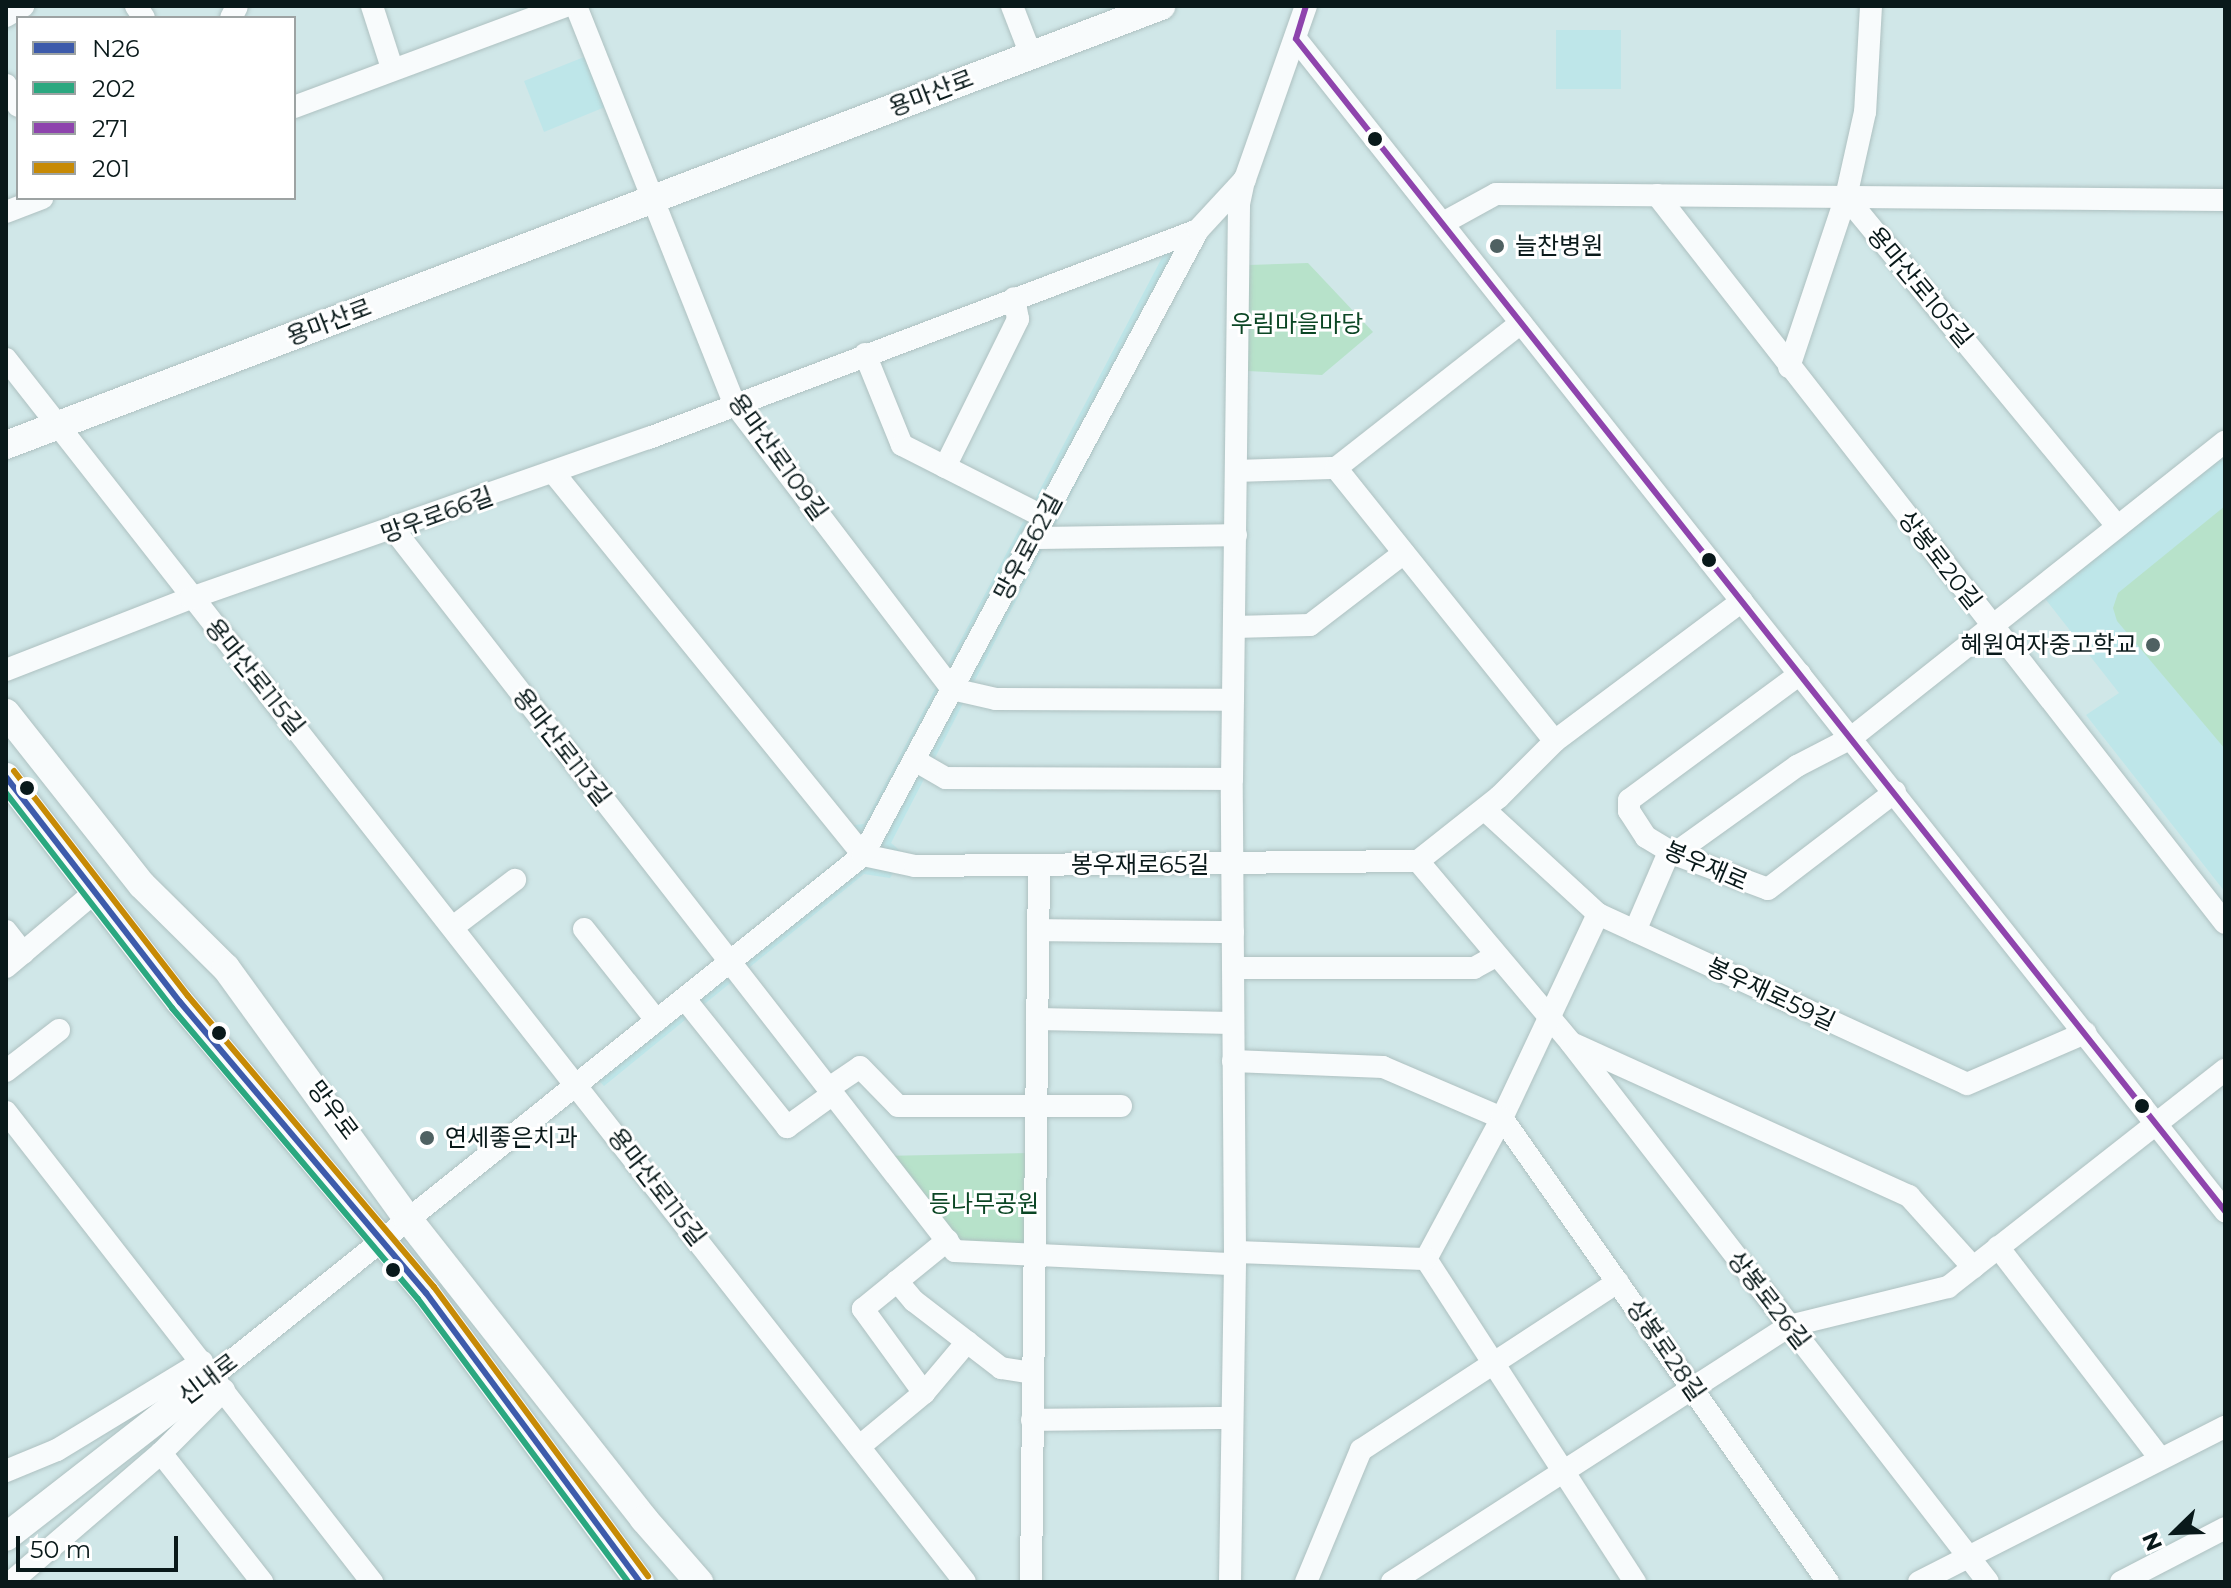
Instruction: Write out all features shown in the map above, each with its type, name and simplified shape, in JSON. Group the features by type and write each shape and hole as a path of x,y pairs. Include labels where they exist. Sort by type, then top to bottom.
{"main road":[{"name":"용마산로","path":"6,445 1161,6"},
{"name":"망우로","path":"6,713 142,885 226,968 408,1219 644,1519 699,1582"},
{"name":"망우로","path":"6,777 94,893 325,1177 384,1240 640,1582"},
{"name":"신내로","path":"6,1537 213,1376"}],"street":[{"path":"6,16 23,6"},
{"path":"372,6 392,68"},
{"path":"296,106 565,6"},
{"path":"576,6 651,199"},
{"path":"1012,6 1031,55"},
{"path":"1306,6 1296,39 2225,1211"},
{"path":"1789,367 1846,197 1865,112 1871,6"},
{"name":"망우로62길","path":"408,1219 863,855 1198,230 1245,179 1296,39"},
{"path":"1230,1582 1234,1258 1232,779 1239,204 1245,179"},
{"path":"1443,223 1496,194 2225,200"},
{"name":"상봉로20길","path":"1657,195 2225,923"},
{"name":"용마산로105길","path":"1846,197 2117,526"},
{"name":"용마산로109길","path":"651,199 734,403 952,689"},
{"path":"6,212 37,200"},
{"name":"망우로66길","path":"6,670 191,598 395,531 1198,230"},
{"path":"945,467 1018,319 1014,298"},
{"path":"1238,471 1336,468 1521,323"},
{"path":"865,354 902,445 1044,517"},
{"name":"용마산로115길","path":"6,359 965,1582"},
{"path":"1635,931 1671,853 1797,766 1851,738 1991,624 2225,442"},
{"path":"1336,468 1555,741"},
{"path":"553,472 863,855"},
{"name":"용마산로113길","path":"395,531 948,1240"},
{"path":"1032,538 1236,535"},
{"path":"1234,627 1310,625 1404,553"},
{"path":"1233,968 1474,968 1494,957 1418,861 1485,810 1555,741 1742,601"},
{"name":"봉우재로","path":"1800,674 1629,800 1646,837 1671,853 1768,889 1895,792"},
{"path":"952,689 996,699 1233,700"},
{"path":"916,761 946,778 1232,779"},
{"name":"봉우재로59길","path":"1485,810 1598,914 1967,1084 2085,1033"},
{"name":"봉우재로65길","path":"863,855 915,866 1418,861"},
{"path":"1031,1582 1039,865"},
{"path":"453,927 515,880"},
{"path":"6,931 14,960 94,893"},
{"path":"1426,1259 1502,1118 1598,914"},
{"path":"584,929 657,1021"},
{"path":"1038,930 1233,932"},
{"name":"상봉로26길","path":"1494,957 1571,1043 1988,1582"},
{"path":"685,999 787,1127 860,1067 898,1106 1121,1106"},
{"path":"1037,1019 1233,1023"},
{"path":"6,1071 59,1030"},
{"path":"1571,1043 1909,1196 1973,1267"},
{"path":"1233,1061 1383,1067 1502,1118"},
{"path":"1392,1582 1789,1326 1948,1287 2225,1070"},
{"path":"7,1116 372,1582"},
{"name":"상봉로28길","path":"1502,1118 1828,1582"},
{"name":"신내로","path":"213,1376 408,1219"},
{"path":"924,1393 863,1312 948,1240 955,1251 1034,1257 1426,1259"},
{"path":"1998,1247 2159,1457"},
{"path":"1426,1259 1567,1471 1635,1582"},
{"path":"897,1281 914,1301 1001,1368 1033,1373"},
{"path":"1306,1582 1361,1450 1618,1282"},
{"path":"860,1446 924,1393 967,1342"},
{"path":"6,1471 213,1376"},
{"path":"11,1582 72,1533 161,1453 213,1376"},
{"path":"1032,1420 1232,1418"},
{"path":"1919,1582 2159,1457 2225,1427"},
{"path":"6,1486 57,1450"},
{"path":"161,1453 262,1582"},
{"path":"2121,1582 2225,1528"},
{"path":"34,1582 72,1533"}],"shaded area":[{"path":"1556,30 1621,30 1621,89 1556,89"},
{"path":"584,57 605,107 544,132 524,81"},
{"path":"1175,233 1199,246 891,843 905,855 890,878 864,874 604,1086 584,1066 845,854 847,834 854,825 864,824"},
{"name":"혜원여자중고학교","path":"2225,453 2225,892 2086,715 2119,693 2043,596"}],"green space":[{"name":"우림마을마당","path":"1308,263 1373,332 1322,375 1247,371 1248,265"},
{"path":"2225,506 2225,749 2117,621 2113,608 2118,593"},
{"name":"등나무공원","path":"1035,1153 1034,1257 955,1251 882,1156"}],"transit line":[{"name":"271","path":"1306,6 1296,39 2225,1211"},
{"name":"201","path":"14,771 188,996 434,1287 648,1576"},
{"name":"N26","path":"6,777 180,1002 426,1293 640,1582"},
{"name":"202","path":"6,793 172,1008 418,1299 628,1582"}],"place":[{"name":"늘찬병원","path":"1497,246"},
{"name":"혜원여자중고학교","path":"2153,645"},
{"name":"연세좋은치과","path":"427,1138"}]}
